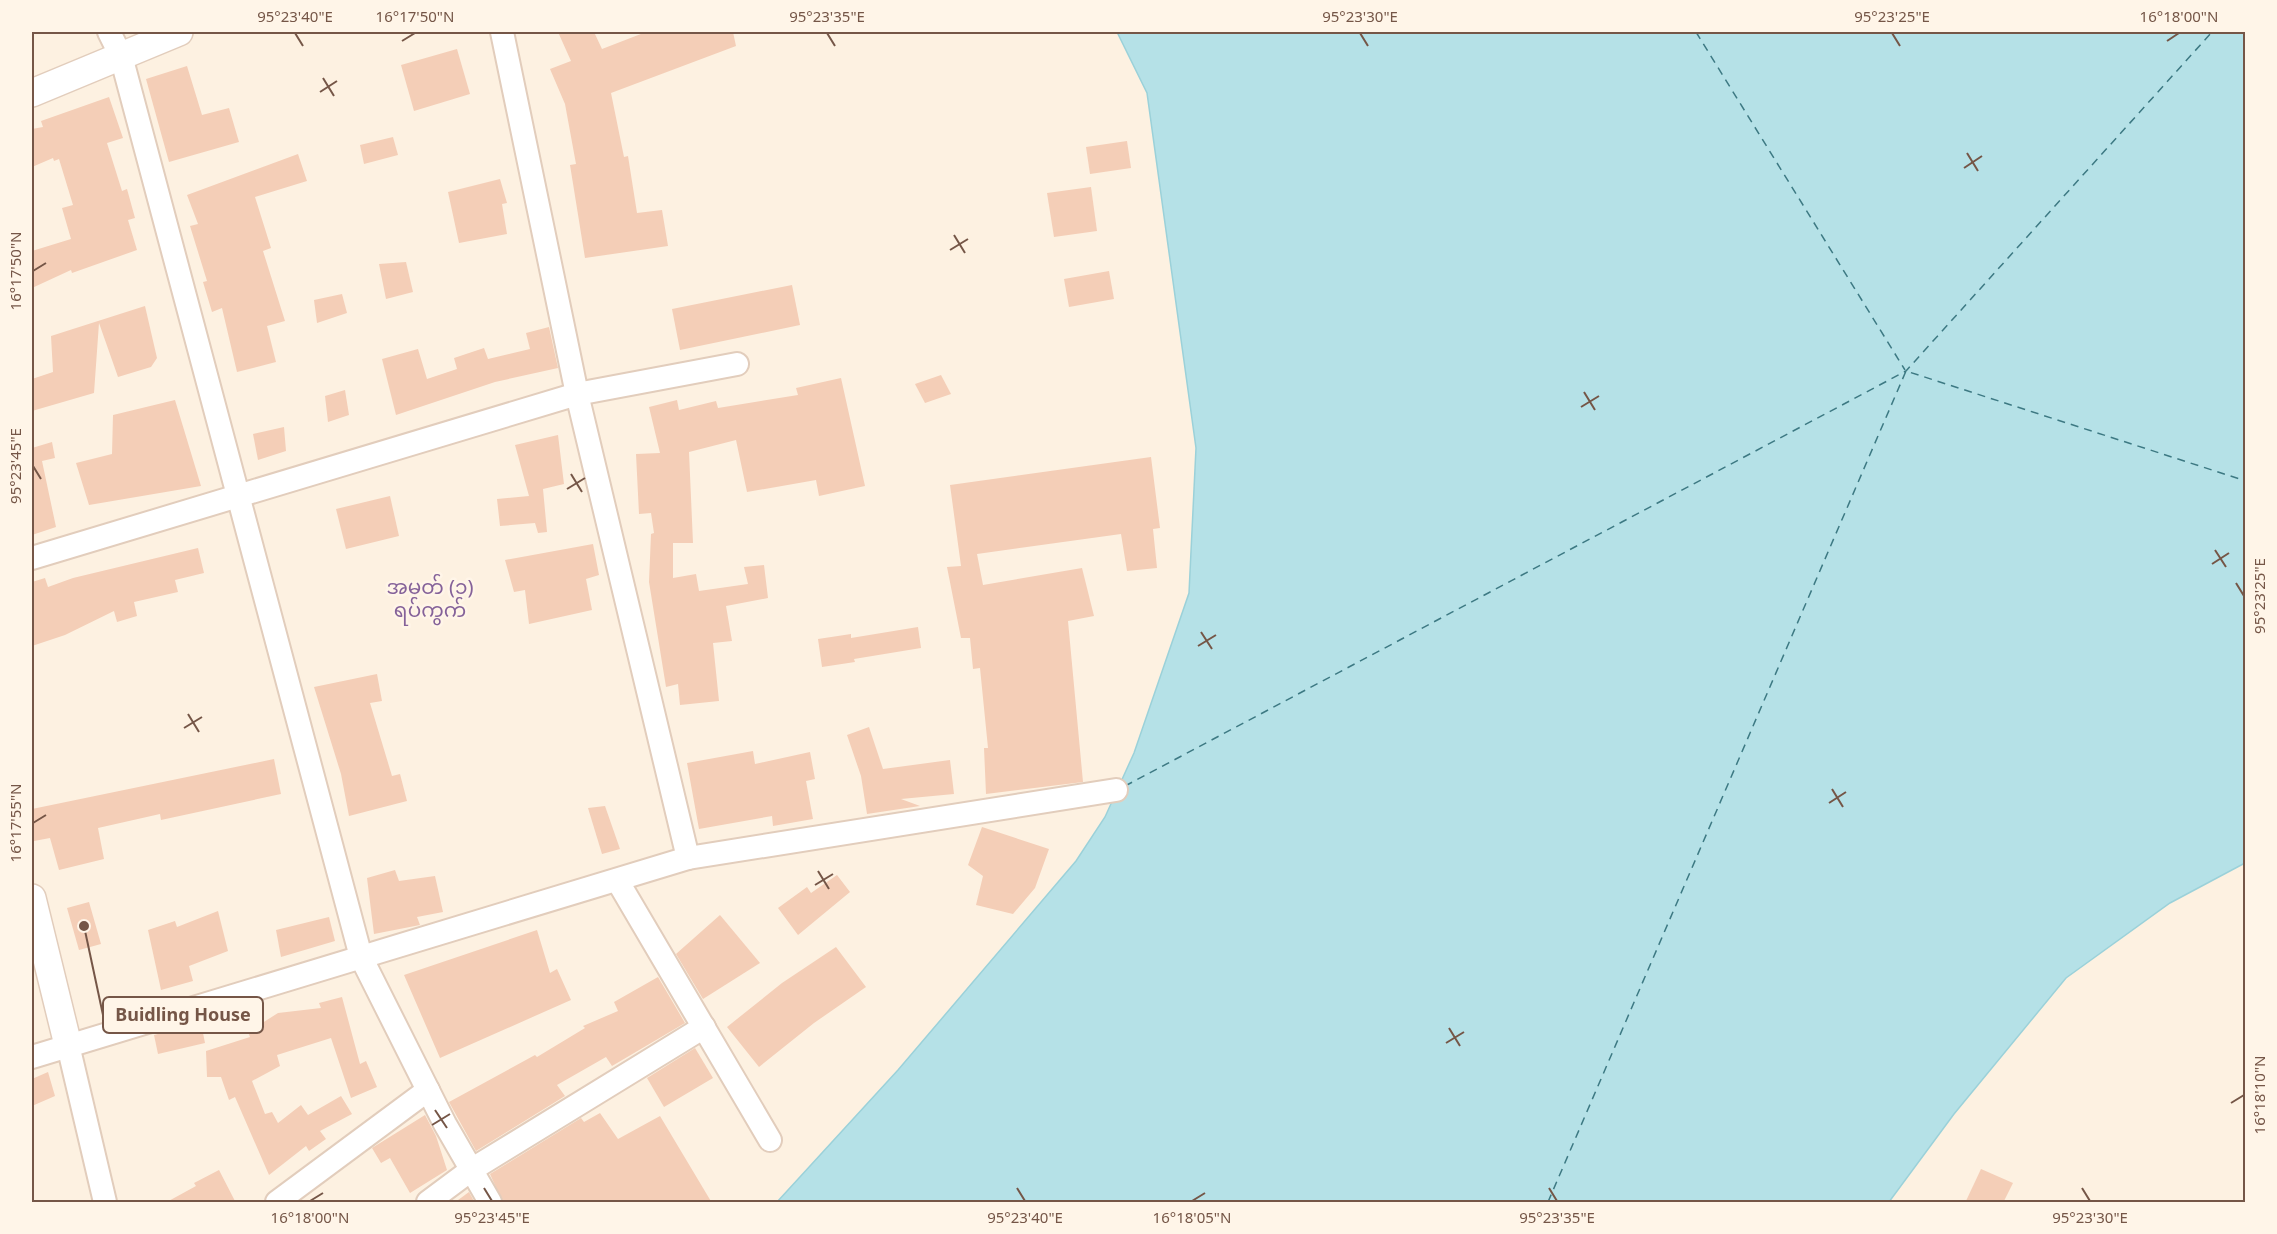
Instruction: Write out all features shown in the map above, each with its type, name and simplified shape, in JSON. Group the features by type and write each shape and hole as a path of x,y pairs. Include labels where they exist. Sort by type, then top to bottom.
{"street":[{"path":"109,32 121,56 240,495 361,957 428,1090 490,1203"},
{"path":"32,93 179,32"},
{"path":"502,32 577,394 688,858"},
{"path":"32,558 577,394 736,364"},
{"path":"32,1057 688,858 1116,790"},
{"path":"617,880 770,1140"},
{"path":"32,898 105,1203"},
{"path":"428,1203 471,1170 704,1027"},
{"path":"277,1203 428,1090"}],"water":[{"path":"1117,32 2245,32 2245,863 2170,903 2066,978 1954,1114 1889,1202 777,1202 898,1070 1076,861 1105,817 1134,753 1189,593 1196,448 1147,93"}],"building":[{"path":"558,32 594,32 602,49 646,32 733,32 736,46 611,93 624,157 628,156 637,213 662,210 668,246 585,258 570,165 576,164 565,104 550,69 571,61"},
{"path":"457,49 470,94 414,111 401,65"},
{"path":"187,66 202,115 229,108 239,142 169,162 146,79"},
{"path":"109,97 123,138 107,143 122,191 127,189 135,218 128,220 137,250 72,273 71,270 32,288 32,251 71,239 62,208 73,205 59,159 54,161 53,158 32,167 32,129 43,127 41,121"},
{"path":"393,137 398,155 364,164 360,145"},
{"path":"1127,141 1131,168 1090,174 1086,147"},
{"path":"298,154 307,181 255,197 271,248 263,251 285,321 267,326 276,362 237,372 222,308 212,312 203,282 207,281 190,226 198,224 187,195"},
{"path":"500,179 507,203 502,204 507,234 459,243 448,192"},
{"path":"1091,187 1097,231 1054,237 1047,193"},
{"path":"406,262 413,292 386,299 379,264"},
{"path":"1109,271 1114,299 1069,307 1064,279"},
{"path":"792,285 800,325 680,350 672,309"},
{"path":"342,294 347,313 317,323 314,300"},
{"path":"145,306 157,358 151,367 118,377 99,323 94,393 32,411 32,379 53,372 51,336"},
{"path":"549,327 558,368 495,382 396,415 382,359 418,349 427,379 457,369 454,358 484,348 488,359 530,349 526,333"},
{"path":"941,375 951,394 925,403 915,384"},
{"path":"841,378 865,486 819,496 816,480 747,492 736,440 689,452 693,543 673,543 673,578 696,574 699,591 748,584 744,567 764,565 768,598 726,606 732,641 713,643 719,701 680,705 678,684 666,687 649,582 651,534 654,533 651,513 639,514 636,454 660,453 649,407 677,400 679,410 716,401 718,408 798,395 796,388"},
{"path":"345,390 349,415 328,422 325,396"},
{"path":"175,400 201,486 89,505 76,463 112,454 113,415"},
{"path":"284,427 286,451 258,460 253,434"},
{"path":"558,435 564,484 543,489 547,532 538,533 535,523 500,526 497,499 529,496 515,445"},
{"path":"52,442 55,458 42,461 56,527 32,535 32,448"},
{"path":"1151,457 1160,528 1153,529 1157,568 1127,571 1121,534 977,554 983,585 1082,568 1094,616 1068,621 1083,782 986,794 984,748 988,748 980,668 973,669 970,638 961,638 947,567 961,566 950,485"},
{"path":"390,496 399,536 346,549 336,509"},
{"path":"593,544 599,575 586,579 592,610 529,624 525,590 514,592 505,560"},
{"path":"198,548 204,573 175,580 178,592 134,602 137,616 117,622 114,611 65,635 32,646 32,582 45,578 48,587 73,578"},
{"path":"918,627 921,648 854,659 855,662 822,667 818,639 851,634 851,638"},
{"path":"377,674 382,701 370,703 392,776 400,774 407,801 349,816 341,774 314,687"},
{"path":"869,727 883,769 950,760 954,794 901,799 920,806 867,814 861,776 847,735"},
{"path":"753,751 755,764 810,752 815,779 806,781 813,819 773,826 772,816 699,829 687,763"},
{"path":"274,759 281,794 161,820 160,814 98,828 104,859 59,870 50,838 34,841 32,809"},
{"path":"605,806 620,849 602,854 588,808"},
{"path":"982,827 1049,849 1035,888 1013,914 976,905 983,876 968,865"},
{"path":"395,870 399,881 435,876 443,912 417,917 420,925 374,934 367,878"},
{"path":"837,875 850,892 798,935 778,908 807,887 811,893"},
{"path":"89,902 101,944 79,950 67,908"},
{"path":"218,911 228,951 189,966 193,981 161,990 148,930 175,921 177,927"},
{"path":"720,915 760,963 703,999 676,954"},
{"path":"329,917 335,941 281,957 276,930"},
{"path":"537,930 550,973 557,969 571,1000 440,1058 404,975"},
{"path":"836,947 866,987 814,1023 759,1067 727,1027 782,983"},
{"path":"658,977 685,1023 612,1066 606,1057 557,1085 565,1096 476,1151 449,1102 535,1055 537,1057 585,1028 583,1026 618,1011 614,1002"},
{"path":"342,997 360,1064 366,1061 377,1087 351,1098 331,1038 277,1055 280,1066 252,1081 265,1114 272,1112 278,1123 301,1105 308,1115 341,1096 352,1114 320,1131 326,1139 309,1151 306,1146 269,1175 235,1097 229,1100 221,1077 207,1077 206,1051 250,1037 248,1032 278,1013 321,1008 319,1003"},
{"path":"201,1023 205,1043 158,1054 154,1035"},
{"path":"695,1048 713,1078 664,1107 647,1078"},
{"path":"48,1072 55,1096 32,1106 32,1079"},
{"path":"600,1113 618,1139 660,1116 712,1203 503,1203 490,1174 581,1118 584,1122"},
{"path":"425,1115 436,1136 447,1170 410,1193 390,1158 381,1163 372,1148"},
{"path":"1981,1169 2013,1183 2003,1203 1965,1203"},
{"path":"219,1170 236,1203 165,1203 196,1186 194,1183"},
{"path":"469,1192 475,1203 454,1203"}],"ferry route":[{"path":"1696,32 1905,370"},
{"path":"1125,786 1906,371 2212,32"},
{"path":"1548,1202 1906,371 2246,481"}],"place":[{"name":"Buidling House","path":"84,926"}],"district":[{"name":"အမှတ် (၁) ရပ်ကွက်","path":"430,598"}]}
